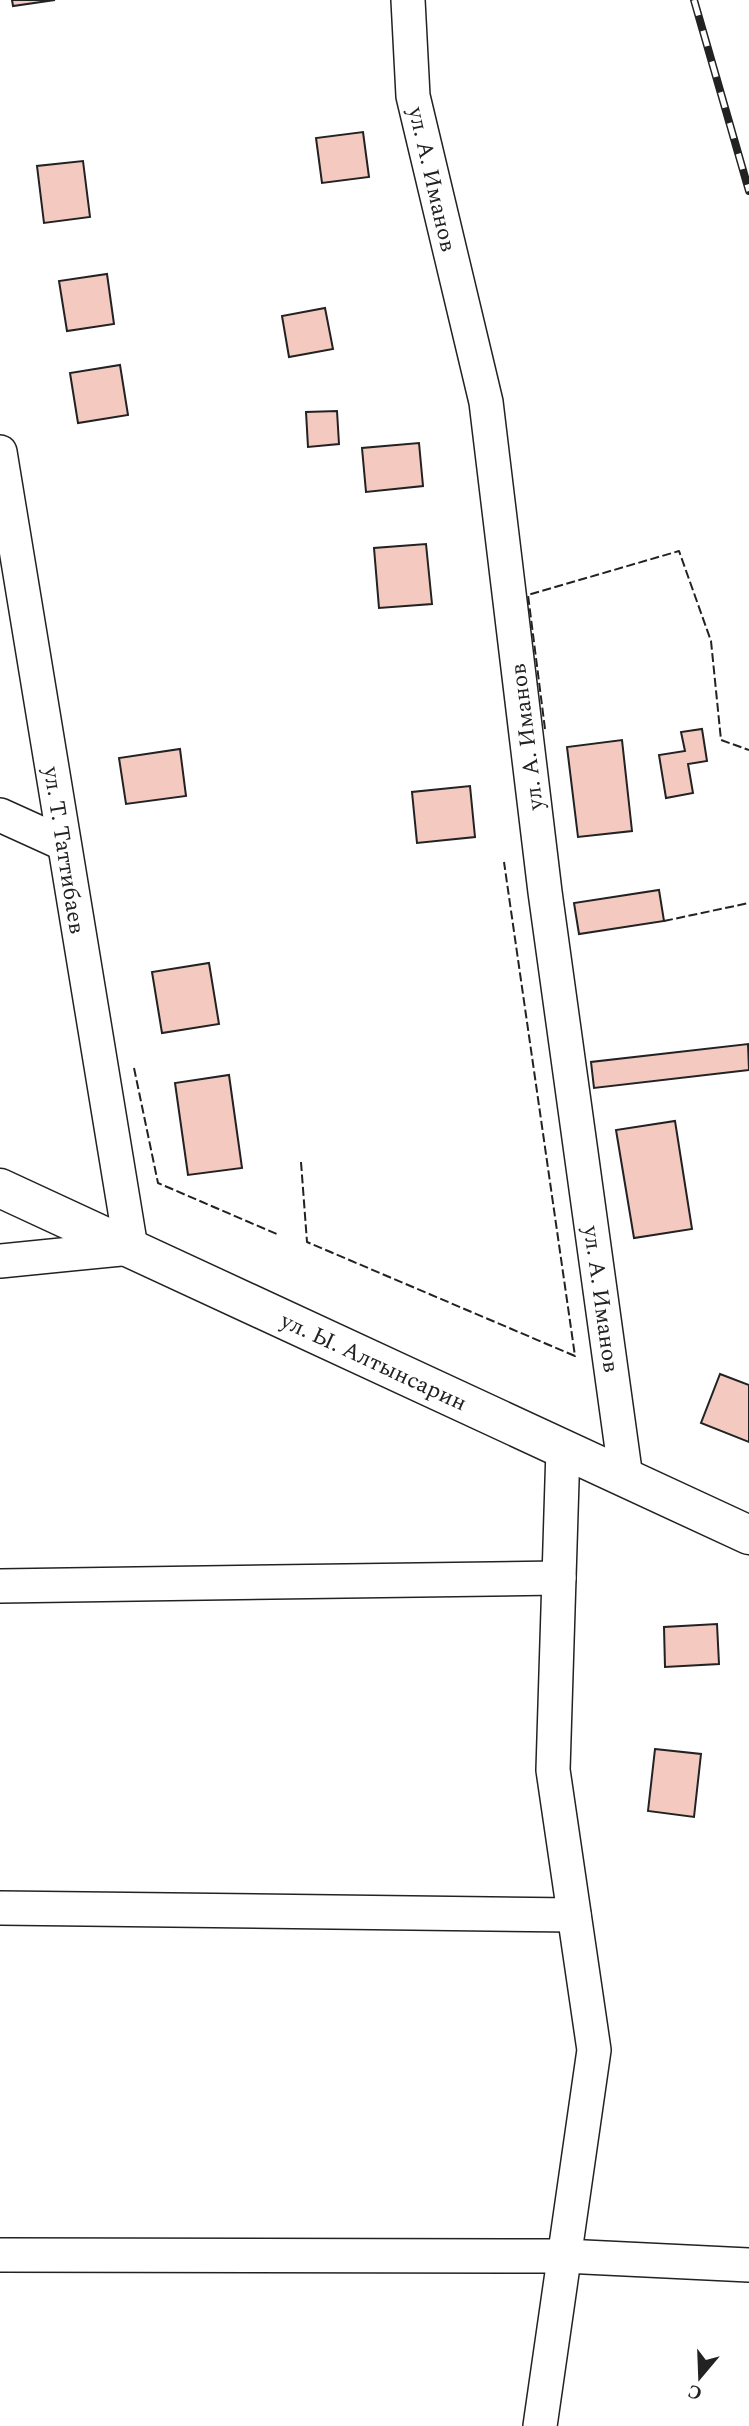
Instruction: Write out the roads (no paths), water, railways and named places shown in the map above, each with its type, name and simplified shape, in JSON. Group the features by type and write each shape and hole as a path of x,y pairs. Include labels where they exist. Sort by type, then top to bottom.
{"street":[{"name":"ул. А. Иманов","path":"408,0 413,96 486,402 545,892 626,1478"},
{"name":"ул. Т. Таттибаев","path":"0,452 131,1248"},
{"path":"0,815 64,844"},
{"name":"ул. Ы. Алтынсарин","path":"0,1188 749,1535"},
{"path":"0,1261 131,1248"},
{"path":"540,2426 594,2050 553,1770 563,1449"},
{"path":"0,1586 559,1578"},
{"path":"0,1908 574,1915"},
{"path":"0,2255 564,2256 749,2265"}],"railway":[{"path":"694,0 749,191"}]}
